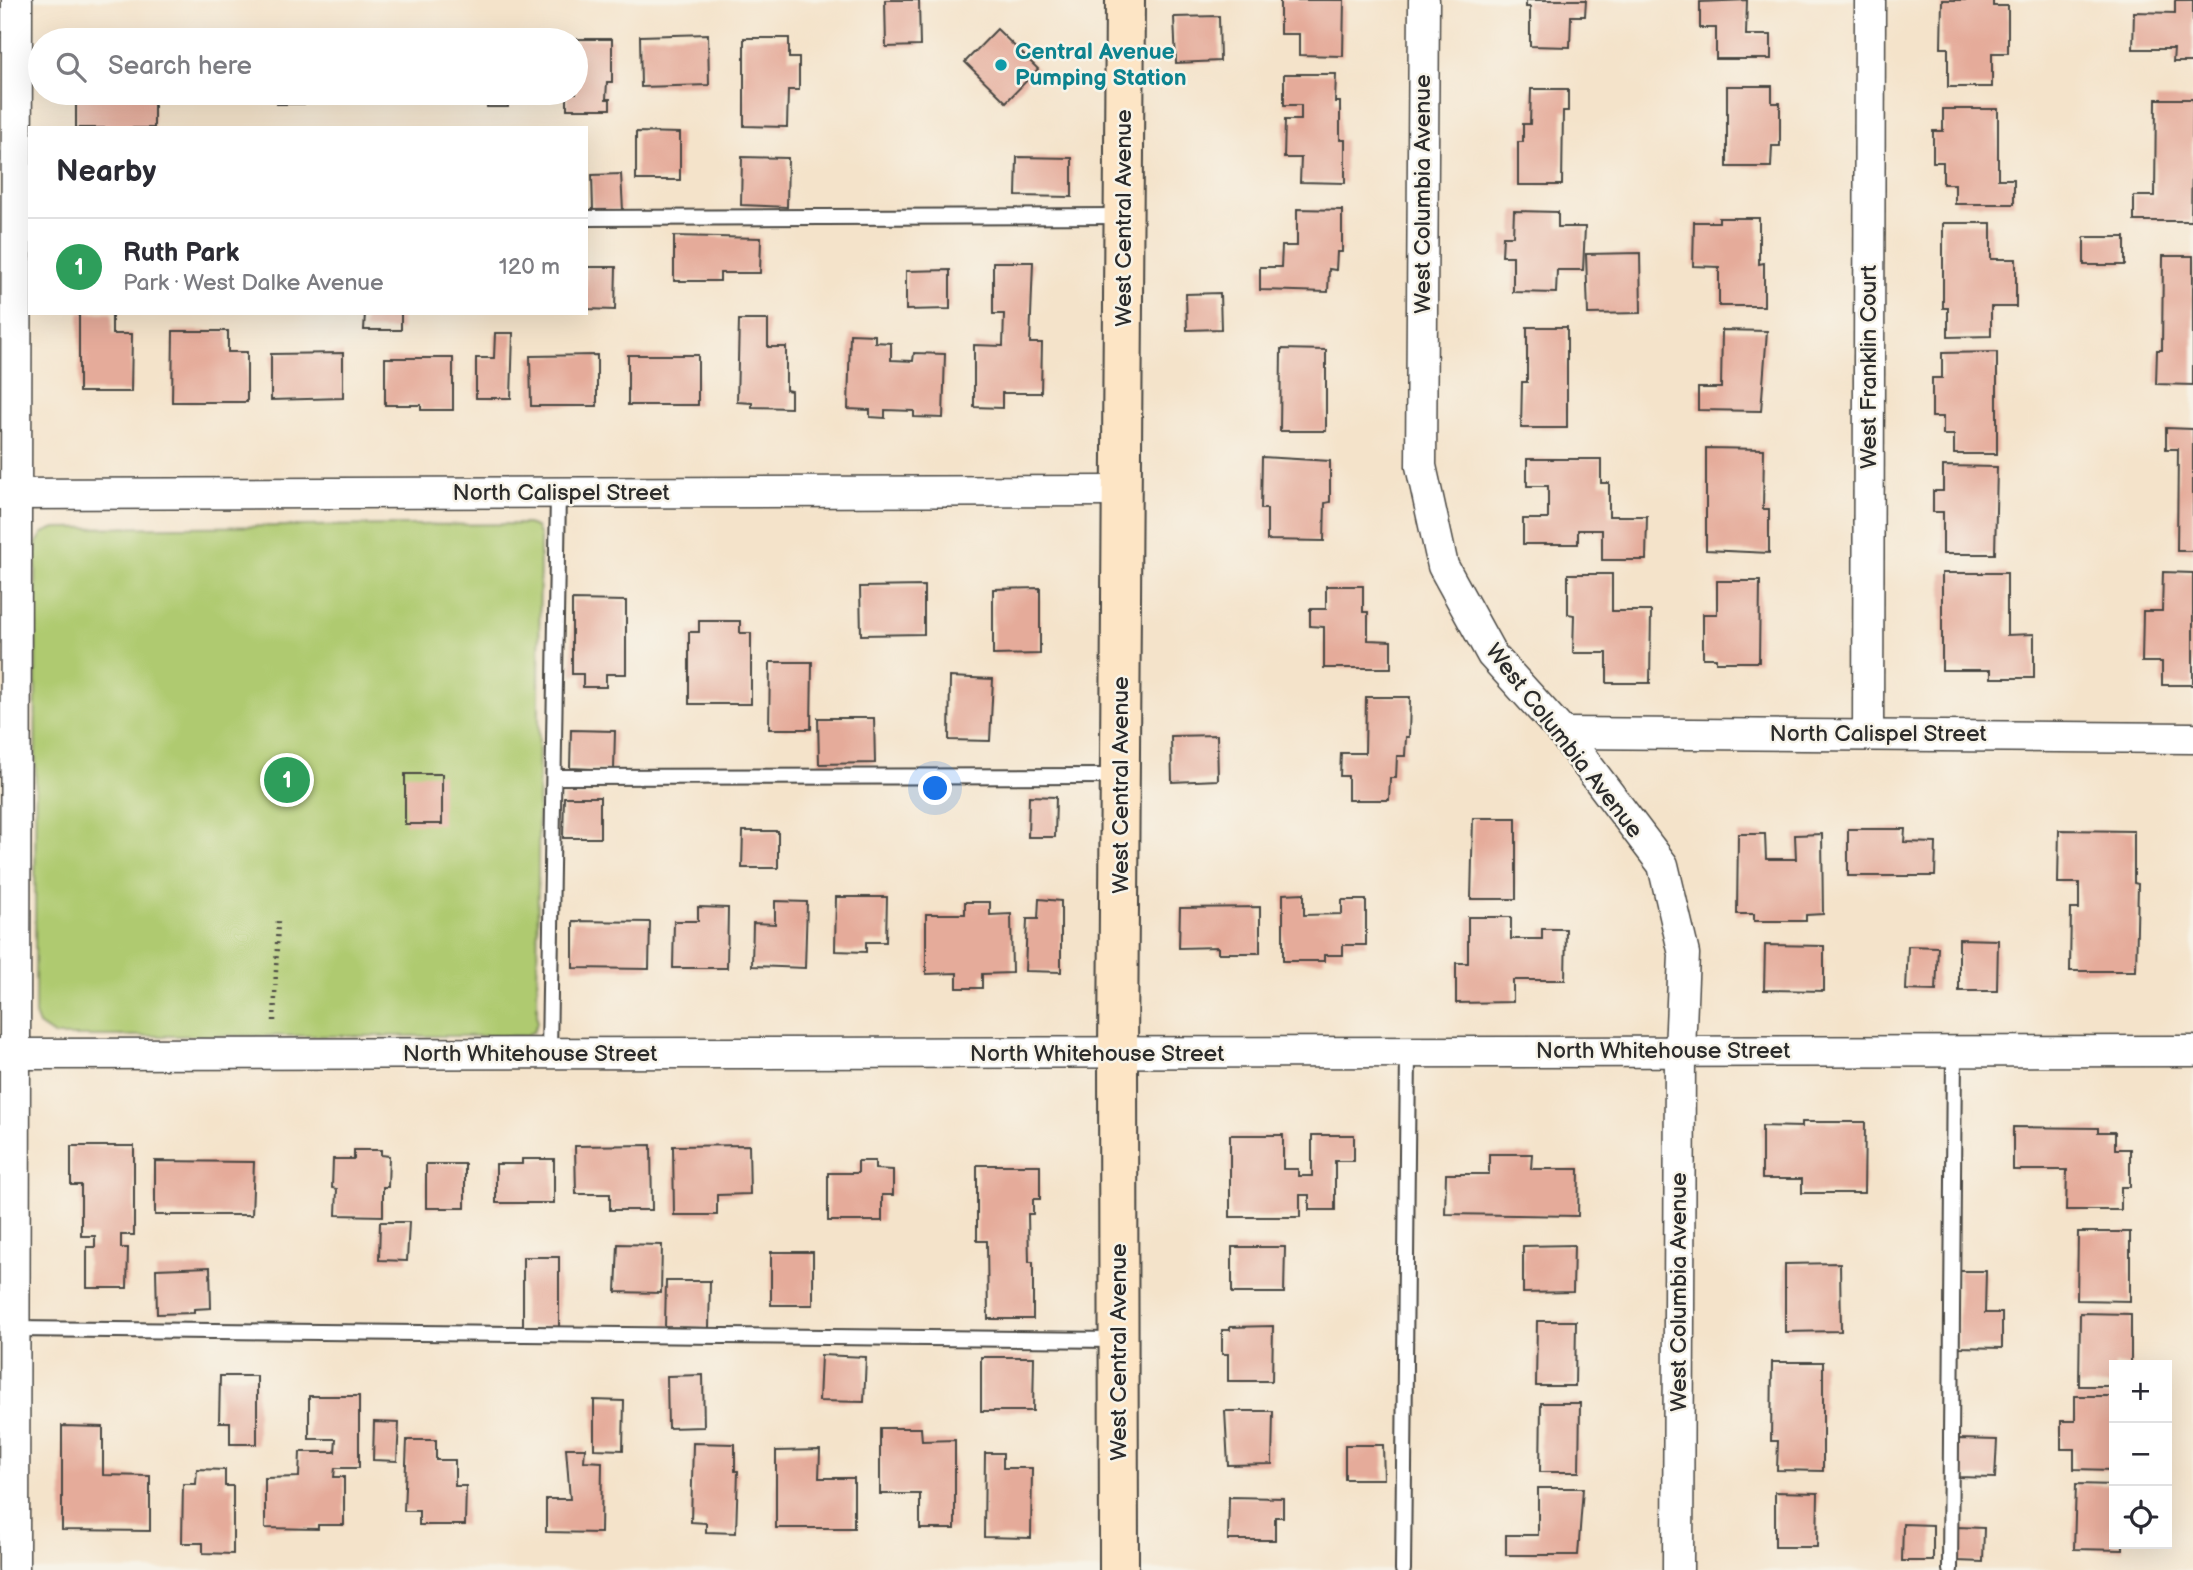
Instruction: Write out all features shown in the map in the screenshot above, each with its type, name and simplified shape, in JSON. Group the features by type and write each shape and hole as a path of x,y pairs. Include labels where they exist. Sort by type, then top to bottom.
{"street":[{"path":"14,1570 7,1329 8,494 16,221 17,0"},
{"name":"West Central Avenue","path":"1119,1570 1118,1054 1125,0"},
{"name":"West Columbia Avenue","path":"1424,0 1421,466 1443,566 1492,655 1563,733 1663,865 1684,954 1680,1051 1678,1570"},
{"name":"West Franklin Court","path":"1868,733 1870,0"},
{"name":"North Calispel Street","path":"8,494 1122,491"},
{"name":"North Calispel Street","path":"1563,733 1868,733 2193,738"},
{"name":"North Whitehouse Street","path":"8,1054 2193,1051"}],"lane":[{"path":"588,219 1124,216"},
{"path":"549,1054 558,493"},
{"path":"554,777 1121,776"},
{"path":"1950,1570 1954,1051"},
{"path":"1403,1570 1408,1052"},
{"path":"7,1329 1120,1340"}],"path":[{"path":"274,1032 278,920"}],"green space":[{"path":"527,524 536,527 540,537 537,1023 533,1032 525,1036 55,1036 39,1025 35,1015 36,544 43,533 55,528"}],"building":[{"path":"885,0 919,0 920,46 886,47"},
{"path":"1280,0 1344,0 1343,56 1299,55 1299,34 1280,34"},
{"path":"1526,0 1586,0 1585,16 1571,16 1570,47 1530,46 1530,7 1526,7"},
{"path":"1747,0 1746,35 1771,35 1771,59 1716,59 1716,28 1700,28 1700,2"},
{"path":"1942,0 1993,0 1993,6 2008,6 2008,53 1992,53 1992,87 1948,87 1948,48 1941,48"},
{"path":"2175,0 2193,0 2193,62 2173,62 2174,49 2133,49 2134,12 2175,13"},
{"path":"1219,16 1220,61 1176,63 1174,17"},
{"name":"Central Avenue Pumping Station","path":"997,29 1038,69 1006,102 965,62"},
{"path":"708,34 709,85 641,87 640,36"},
{"path":"744,38 789,38 789,58 799,58 799,90 788,90 787,127 744,126"},
{"path":"588,39 612,39 612,82 607,82 606,99 610,99 610,109 567,109 567,105 588,105"},
{"path":"1284,74 1336,74 1335,102 1340,102 1340,140 1345,140 1345,183 1300,182 1301,158 1284,158 1285,120 1301,120 1301,105 1284,105"},
{"path":"1727,86 1772,86 1772,103 1780,103 1780,146 1772,146 1771,167 1727,167"},
{"path":"1531,89 1568,89 1568,111 1563,111 1562,185 1518,185 1518,142 1523,142 1523,124 1530,124"},
{"path":"2156,99 2193,99 2191,221 2134,221 2134,196 2155,196"},
{"path":"76,105 154,105 154,126 76,126"},
{"path":"487,105 508,105 508,107"},
{"path":"1943,109 1998,109 1998,179 2014,179 2014,204 1955,204 1955,184 1943,184 1943,162 1933,162 1933,131 1943,131"},
{"path":"636,132 680,133 680,180 636,180"},
{"path":"742,157 788,158 787,207 741,205"},
{"path":"1017,157 1072,158 1072,197 1016,196"},
{"path":"621,174 623,210 593,210 592,175"},
{"path":"1297,209 1342,210 1342,252 1337,252 1336,270 1329,269 1328,292 1260,290 1260,267 1281,267 1282,246 1297,246"},
{"path":"1514,211 1558,212 1558,227 1585,227 1583,270 1557,270 1556,293 1513,292 1513,256 1502,256 1503,236 1513,236"},
{"path":"1719,218 1759,218 1759,264 1764,263 1764,306 1719,306 1719,267 1693,266 1694,222 1719,222"},
{"path":"1943,223 1991,223 1991,259 2016,259 2016,307 1991,307 1991,336 1948,337 1948,308 1943,308"},
{"path":"674,236 761,238 760,273 720,273 720,281 674,281"},
{"path":"2084,237 2125,237 2125,265 2084,265"},
{"path":"1640,253 1641,313 1588,314 1586,254"},
{"path":"2163,256 2193,256 2193,385 2156,384 2157,350 2162,350"},
{"path":"993,262 1033,262 1030,343 1042,343 1041,393 1002,393 1002,408 974,407 974,345 1003,346 1004,314 993,314"},
{"path":"588,267 616,267 615,310 588,309"},
{"path":"950,270 950,309 906,310 906,271"},
{"path":"1220,293 1221,329 1187,330 1186,294"},
{"path":"79,315 112,315 112,334 132,334 131,392 79,392"},
{"path":"365,315 401,315 401,330 364,330"},
{"path":"739,320 768,320 768,347 786,347 786,390 791,391 791,408 752,407 752,403 737,402"},
{"path":"1527,327 1567,327 1567,428 1521,428 1522,382 1527,382"},
{"path":"1722,330 1767,331 1761,411 1698,410 1698,388 1721,388"},
{"path":"173,331 228,331 228,352 247,352 247,402 172,402"},
{"path":"495,333 513,333 511,398 476,398 476,358 494,358"},
{"path":"850,334 875,335 875,342 891,343 891,360 913,361 914,353 945,354 943,418 914,417 914,411 885,410 885,418 870,417 870,410 848,409"},
{"path":"1281,349 1326,350 1326,431 1280,431"},
{"path":"1997,352 1997,454 1954,454 1954,435 1943,435 1943,417 1932,417 1932,378 1942,378 1942,353"},
{"path":"343,353 343,398 271,400 271,354"},
{"path":"597,355 597,406 531,406 530,356"},
{"path":"628,355 698,355 698,405 628,405"},
{"path":"385,358 453,358 453,410 421,410 421,405 385,405"},
{"path":"2166,428 2193,429 2193,551 2177,551 2178,449 2166,449"},
{"path":"1706,448 1764,449 1763,509 1769,509 1769,553 1706,550"},
{"path":"1262,457 1330,461 1330,502 1325,503 1324,541 1267,540 1267,509 1261,509"},
{"path":"1527,459 1601,459 1601,483 1609,483 1609,516 1647,516 1646,560 1602,560 1602,530 1578,530 1578,544 1523,544 1523,519 1548,519 1548,486 1527,486"},
{"path":"1943,466 1997,467 1995,554 1943,554 1943,512 1933,512 1933,491 1943,491"},
{"path":"2163,572 2193,573 2193,685 2162,685 2162,662 2142,662 2143,611 2162,611"},
{"path":"1942,573 2007,573 2007,635 2034,634 2034,678 1991,678 1991,670 1942,670"},
{"path":"1568,574 1612,574 1612,611 1651,611 1650,683 1607,683 1607,653 1573,653 1574,615 1568,614"},
{"path":"1717,581 1760,581 1759,662 1716,662 1716,658 1703,658 1703,614 1717,614"},
{"path":"924,586 924,634 861,635 860,587"},
{"path":"1326,586 1363,586 1363,612 1368,612 1368,640 1391,641 1391,668 1324,668 1324,627 1310,626 1310,609 1326,609"},
{"path":"1040,588 1040,654 993,655 993,589"},
{"path":"572,600 626,601 626,674 606,674 606,687 583,687 583,674 572,674"},
{"path":"699,621 740,621 740,633 751,633 751,704 689,704 689,632 699,632"},
{"path":"770,662 812,662 811,729 769,729"},
{"path":"950,677 993,679 990,741 949,740"},
{"path":"1366,697 1410,697 1409,737 1406,737 1405,756 1397,756 1396,778 1390,778 1389,800 1348,800 1348,776 1340,776 1341,753 1365,753"},
{"path":"818,718 874,718 875,763 819,764"},
{"path":"571,730 615,731 614,770 570,768"},
{"path":"1217,735 1218,780 1172,782 1171,736"},
{"path":"405,774 442,774 442,824 405,824"},
{"path":"1029,796 1056,797 1055,837 1028,837"},
{"path":"564,797 600,797 600,838 563,838"},
{"path":"1473,818 1516,818 1516,899 1471,899"},
{"path":"1848,829 1905,829 1904,842 1936,843 1935,876 1848,876"},
{"path":"2059,830 2134,831 2134,883 2138,884 2136,971 2070,971 2071,909 2079,909 2079,883 2058,883"},
{"path":"743,831 778,831 778,868 742,868"},
{"path":"1738,834 1765,834 1766,859 1796,859 1795,835 1822,834 1823,914 1806,915 1806,921 1754,921 1754,914 1737,914"},
{"path":"1304,893 1304,915 1342,914 1342,900 1366,900 1366,945 1343,945 1343,955 1324,955 1324,961 1283,961 1283,894"},
{"path":"836,897 887,897 886,942 866,942 866,952 835,951"},
{"path":"1039,899 1061,901 1061,972 1025,971 1027,919 1038,919"},
{"path":"775,901 807,902 805,968 752,966 753,923 775,924"},
{"path":"965,902 990,902 990,915 1011,914 1012,973 982,974 982,988 957,988 957,973 926,974 926,914 965,914"},
{"path":"698,907 728,908 727,968 673,968 674,921 698,921"},
{"path":"1260,907 1260,953 1218,953 1218,947 1179,948 1180,908"},
{"path":"1468,917 1511,917 1511,939 1542,939 1542,929 1566,929 1565,980 1513,980 1513,1002 1456,1003 1456,963 1468,963"},
{"path":"573,921 650,922 649,969 573,968"},
{"path":"1959,939 1998,940 1997,991 1959,991"},
{"path":"1765,945 1824,946 1824,991 1764,990"},
{"path":"1908,946 1938,947 1936,991 1906,990"},
{"path":"1802,1122 1865,1122 1864,1193 1802,1193 1802,1179 1762,1179 1762,1126 1802,1127"},
{"path":"2013,1127 2098,1128 2098,1132 2115,1132 2115,1149 2130,1149 2130,1187 2121,1187 2121,1210 2066,1210 2067,1170 2013,1170"},
{"path":"1230,1135 1283,1135 1283,1169 1298,1169 1298,1176 1312,1176 1312,1135 1354,1135 1354,1161 1335,1161 1335,1210 1309,1210 1309,1195 1300,1195 1300,1217 1230,1217"},
{"path":"651,1145 652,1210 610,1210 610,1194 576,1194 575,1146"},
{"path":"749,1145 750,1194 717,1195 717,1215 674,1215 673,1146"},
{"path":"71,1146 134,1146 134,1235 121,1235 121,1248 128,1248 127,1288 87,1288 87,1247 95,1247 95,1236 81,1236 81,1185 71,1185"},
{"path":"354,1150 381,1150 381,1155 389,1156 388,1187 383,1187 383,1216 336,1215 337,1189 332,1188 333,1159 354,1159"},
{"path":"1489,1154 1532,1154 1531,1169 1579,1169 1578,1216 1445,1214 1446,1174 1489,1174"},
{"path":"522,1159 554,1159 554,1203 496,1203 496,1164 522,1164"},
{"path":"155,1161 254,1162 252,1215 155,1215"},
{"path":"858,1161 875,1161 875,1169 893,1170 893,1195 882,1195 882,1221 828,1221 828,1173 858,1173"},
{"path":"426,1164 465,1164 465,1208 426,1208"},
{"path":"977,1165 1040,1165 1040,1199 1033,1199 1033,1214 1028,1214 1029,1262 1033,1262 1033,1319 988,1319 987,1241 977,1241"},
{"path":"380,1222 409,1222 407,1261 379,1260"},
{"path":"2078,1232 2130,1232 2130,1301 2077,1300"},
{"path":"618,1244 662,1245 661,1293 616,1292"},
{"path":"1574,1245 1573,1292 1523,1293 1523,1246"},
{"path":"1232,1247 1285,1247 1284,1293 1232,1293"},
{"path":"771,1252 813,1252 813,1305 771,1305"},
{"path":"523,1257 559,1257 559,1327 523,1326"},
{"path":"1840,1263 1841,1331 1785,1332 1785,1264"},
{"path":"210,1267 211,1308 194,1309 194,1313 157,1314 156,1269"},
{"path":"1959,1271 1986,1271 1985,1313 2002,1313 2002,1348 1958,1347"},
{"path":"666,1281 710,1281 709,1328 665,1327"},
{"path":"2080,1313 2131,1314 2131,1360 2109,1360 2109,1386 2079,1386"},
{"path":"1537,1321 1576,1321 1575,1386 1536,1386"},
{"path":"1273,1326 1272,1381 1228,1381 1228,1354 1222,1354 1222,1330 1230,1330 1230,1327"},
{"path":"821,1355 866,1357 864,1402 819,1401"},
{"path":"981,1357 1034,1357 1033,1411 981,1411"},
{"path":"1772,1362 1823,1362 1823,1471 1777,1470 1778,1441 1771,1441"},
{"path":"703,1375 704,1427 668,1428 667,1376"},
{"path":"220,1376 257,1376 257,1444 230,1444 230,1422 219,1422"},
{"path":"309,1396 359,1396 359,1468 335,1468 334,1477 344,1477 344,1525 318,1525 318,1529 265,1528 265,1478 299,1477 300,1452 335,1452 336,1439 309,1439"},
{"path":"2075,1396 2109,1396 2109,1470 2074,1469 2074,1449 2061,1449 2061,1421 2075,1421"},
{"path":"594,1400 624,1401 623,1450 594,1449"},
{"path":"1541,1403 1580,1403 1579,1472 1540,1472"},
{"path":"1225,1411 1273,1411 1272,1464 1228,1465"},
{"path":"374,1422 399,1423 397,1461 373,1460"},
{"path":"62,1426 103,1427 103,1475 150,1476 150,1531 62,1530"},
{"path":"880,1428 921,1428 922,1441 955,1440 955,1529 920,1529 920,1494 880,1494"},
{"path":"1958,1439 1997,1440 1995,1478 1957,1477"},
{"path":"407,1440 436,1440 436,1460 455,1460 455,1486 466,1486 465,1525 419,1525 419,1511 404,1511"},
{"path":"693,1443 735,1444 735,1471 738,1471 736,1533 706,1532 706,1523 691,1522"},
{"path":"1345,1445 1383,1445 1384,1479 1345,1479"},
{"path":"566,1448 585,1448 584,1461 602,1462 601,1533 546,1532 546,1499 570,1499"},
{"path":"820,1450 819,1478 854,1478 854,1528 776,1528 776,1451"},
{"path":"985,1453 1003,1453 1003,1468 1032,1468 1031,1538 984,1537"},
{"path":"197,1469 225,1470 225,1486 233,1486 233,1554 203,1553 203,1543 182,1543 183,1484 196,1484"},
{"path":"2076,1484 2109,1485 2109,1549 2123,1550 2074,1549"},
{"path":"1538,1488 1583,1488 1578,1555 1506,1555 1506,1535 1538,1535"},
{"path":"1775,1492 1818,1493 1817,1547 1775,1547"},
{"path":"1229,1497 1283,1498 1283,1517 1275,1517 1275,1540 1228,1540"},
{"path":"1903,1524 1933,1525 1933,1561 1902,1561"},
{"path":"1957,1527 1984,1528 1983,1562 1956,1561"}],"place":[{"name":"Central Avenue Pumping Station","path":"1001,65"},
{"name":"Ruth Park","path":"287,780"}]}
